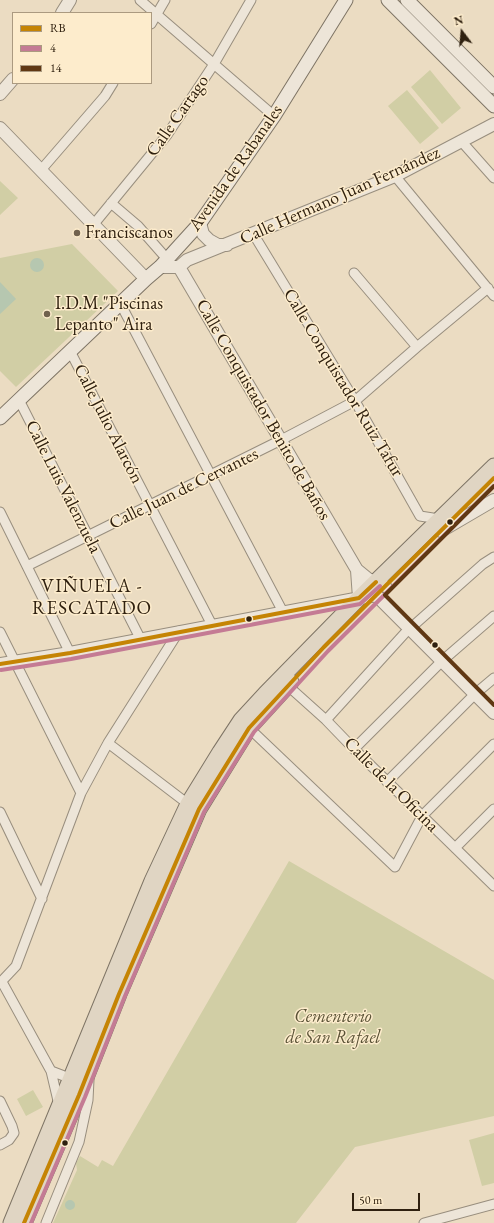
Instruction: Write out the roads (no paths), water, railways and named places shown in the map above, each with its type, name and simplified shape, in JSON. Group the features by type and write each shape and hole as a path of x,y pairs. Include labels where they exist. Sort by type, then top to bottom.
{"main road":[{"name":"Avenida de Rabanales","path":"0,418 70,350 164,263 200,223 274,116 346,0"},
{"path":"388,0 494,106"},
{"path":"406,0 494,87"},
{"path":"24,1223 89,1071 119,994 199,809 249,728 494,466"},
{"path":"440,525 494,478"},
{"path":"11,1223 152,881 188,804 220,752 242,720 358,598 379,588"}],"street":[{"path":"63,12 70,0"},
{"path":"140,0 274,116"},
{"path":"152,22 165,0"},
{"name":"Calle Cartago","path":"94,224 167,135 214,64 251,0"},
{"path":"0,94 12,80"},
{"path":"41,170 105,96 112,84"},
{"name":"Calle Hermano Juan Fernández","path":"179,267 187,260 254,235 395,176 494,124"},
{"path":"0,128 146,279"},
{"path":"462,142 494,178"},
{"path":"395,176 491,292"},
{"path":"111,203 138,226 164,263 179,267"},
{"name":"Calle Hermano Juan Fernández","path":"200,223 203,234 209,240 218,245 228,245"},
{"name":"Calle Conquistador Ruiz Tafur","path":"254,235 355,401 420,516 440,525"},
{"name":"Calle Conquistador Benito de Baños","path":"179,267 357,570 379,588 410,628 494,713"},
{"path":"354,273 416,347"},
{"name":"Calle Juan de Cervantes","path":"27,566 281,440 355,401 416,347 491,292"},
{"path":"120,303 283,612"},
{"name":"Calle Julio Alarcón","path":"70,350 212,625"},
{"name":"Calle Luis Valenzuela","path":"19,400 140,638"},
{"path":"440,525 494,500"},
{"path":"0,512 70,652"},
{"path":"326,720 410,628 483,564 494,557"},
{"name":"Calle Conquistador Benito de Baños","path":"357,570 358,598"},
{"path":"0,664 358,598"},
{"path":"354,749 442,661 494,616"},
{"path":"59,1106 51,1071 1,982 16,966 81,793 108,743 179,631"},
{"path":"0,632 81,793"},
{"path":"388,782 475,694 494,678"},
{"name":"Calle de la Oficina","path":"288,685 326,720 455,848 492,882"},
{"path":"249,728 395,867 422,816 494,744"},
{"path":"108,743 188,804"},
{"path":"455,848 494,809"},
{"path":"0,812 42,899"},
{"path":"51,1071 71,1077 81,1076 89,1071"},
{"path":"46,1223 79,1142 88,1100 89,1071"},
{"path":"0,1101 14,1133 9,1140 0,1145"},
{"path":"424,1223 494,1204"}],"place":[{"name":"Franciscanos","path":"77,233"},
{"name":"I.D.M.\"Piscinas Lepanto\" Aira","path":"47,314"}],"district":[{"name":"VIÑUELA - RESCATADO","path":"92,598"}],"park label":[{"name":"Cementerio de San Rafael","path":"333,1027"}]}
